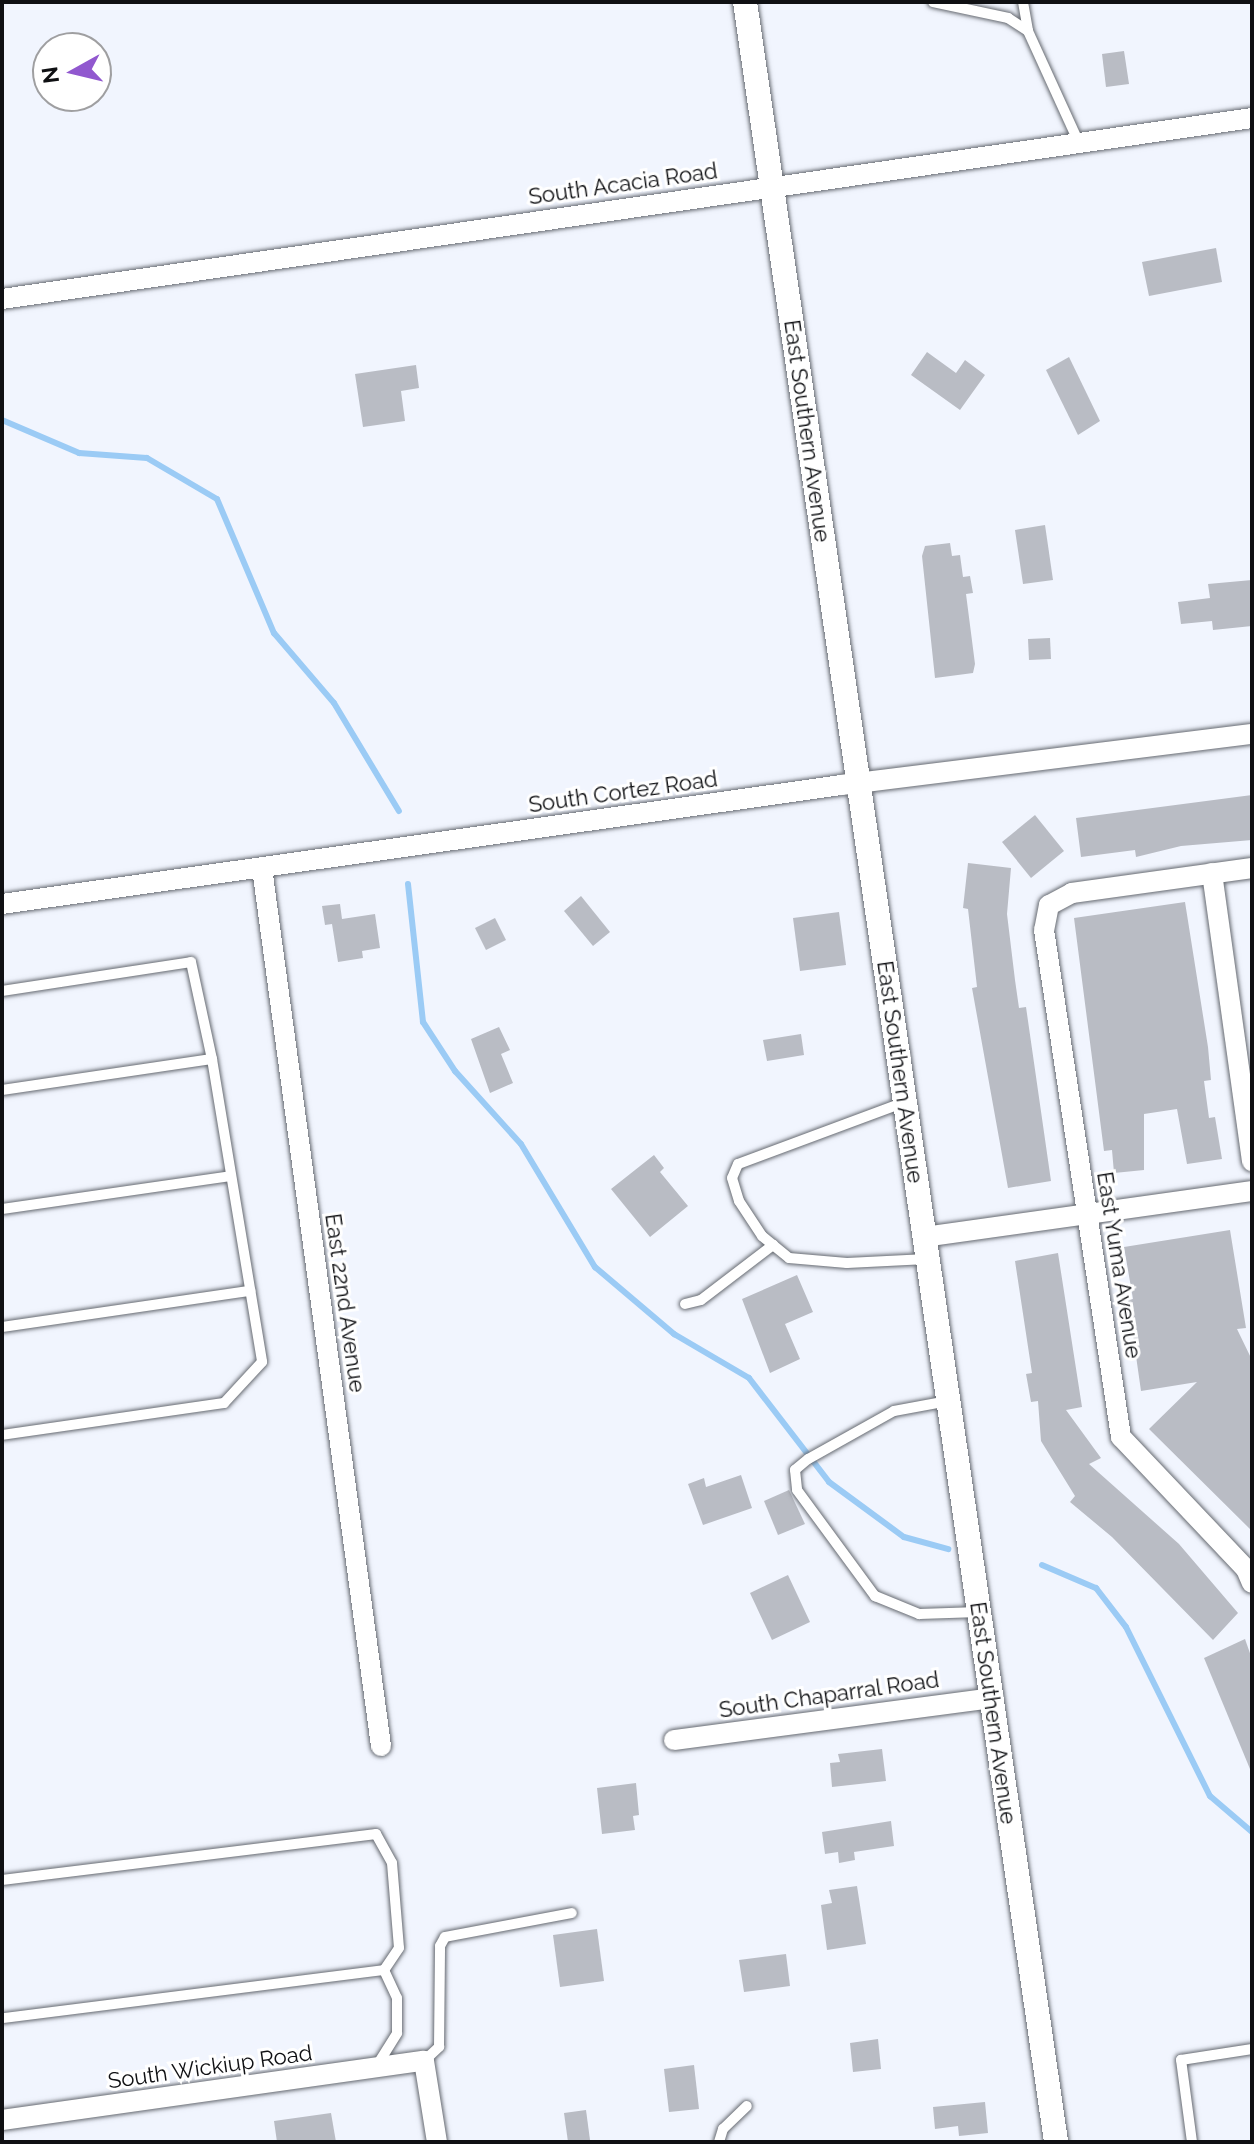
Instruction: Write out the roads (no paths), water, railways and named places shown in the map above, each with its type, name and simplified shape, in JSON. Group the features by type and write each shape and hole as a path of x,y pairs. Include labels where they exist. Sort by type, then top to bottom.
{"street":[{"name":"East Southern Avenue","path":"745,2 1056,2142"},
{"name":"South Acacia Road","path":"2,299 1252,118"},
{"name":"South Cortez Road","path":"2,904 859,785 1252,734"},
{"name":"East 22nd Avenue","path":"262,868 381,1746"},
{"path":"1252,868 1212,873 1252,1161"},
{"name":"East Yuma Avenue","path":"1212,873 1072,893 1049,905 1044,930 1121,1437 1246,1569 1252,1583"},
{"path":"926,1248 1087,1214 1252,1191"},
{"name":"South Chaparral Road","path":"674,1740 991,1698"},
{"path":"424,2061 437,2142"},
{"name":"South Wickiup Road","path":"2,2120 424,2061"}],"lane":[{"path":"933,2 1008,18 1028,31"},
{"path":"1023,2 1028,31 1079,143"},
{"path":"2,991 191,962 212,1059 262,1362 224,1403 2,1435"},
{"path":"2,1090 212,1059"},
{"path":"905,1102 738,1164 732,1178 739,1201 773,1245 789,1258 810,1261 926,1248"},
{"path":"2,1209 231,1176"},
{"path":"685,1304 701,1300 773,1245"},
{"path":"2,1327 250,1291"},
{"path":"948,1401 894,1411 795,1470 797,1490 875,1596 919,1614 979,1612"},
{"path":"2,1880 376,1834 392,1863 399,1948 384,1970 2,2018"},
{"path":"424,2061 439,2047 440,1946 445,1937 572,1913"},
{"path":"376,2068 397,2033 397,1998 384,1970"},
{"path":"1192,2142 1181,2060 1252,2049"},
{"path":"719,2142 723,2129 747,2106"}],"waterway":[{"path":"2,420 79,453 147,458 217,499 274,633 334,703 399,811"},
{"path":"408,884 423,1022 455,1071 521,1144 595,1267 674,1334 749,1378 829,1482 904,1537 948,1549"},
{"path":"1042,1565 1096,1588 1126,1627 1210,1796 1252,1832"}]}
